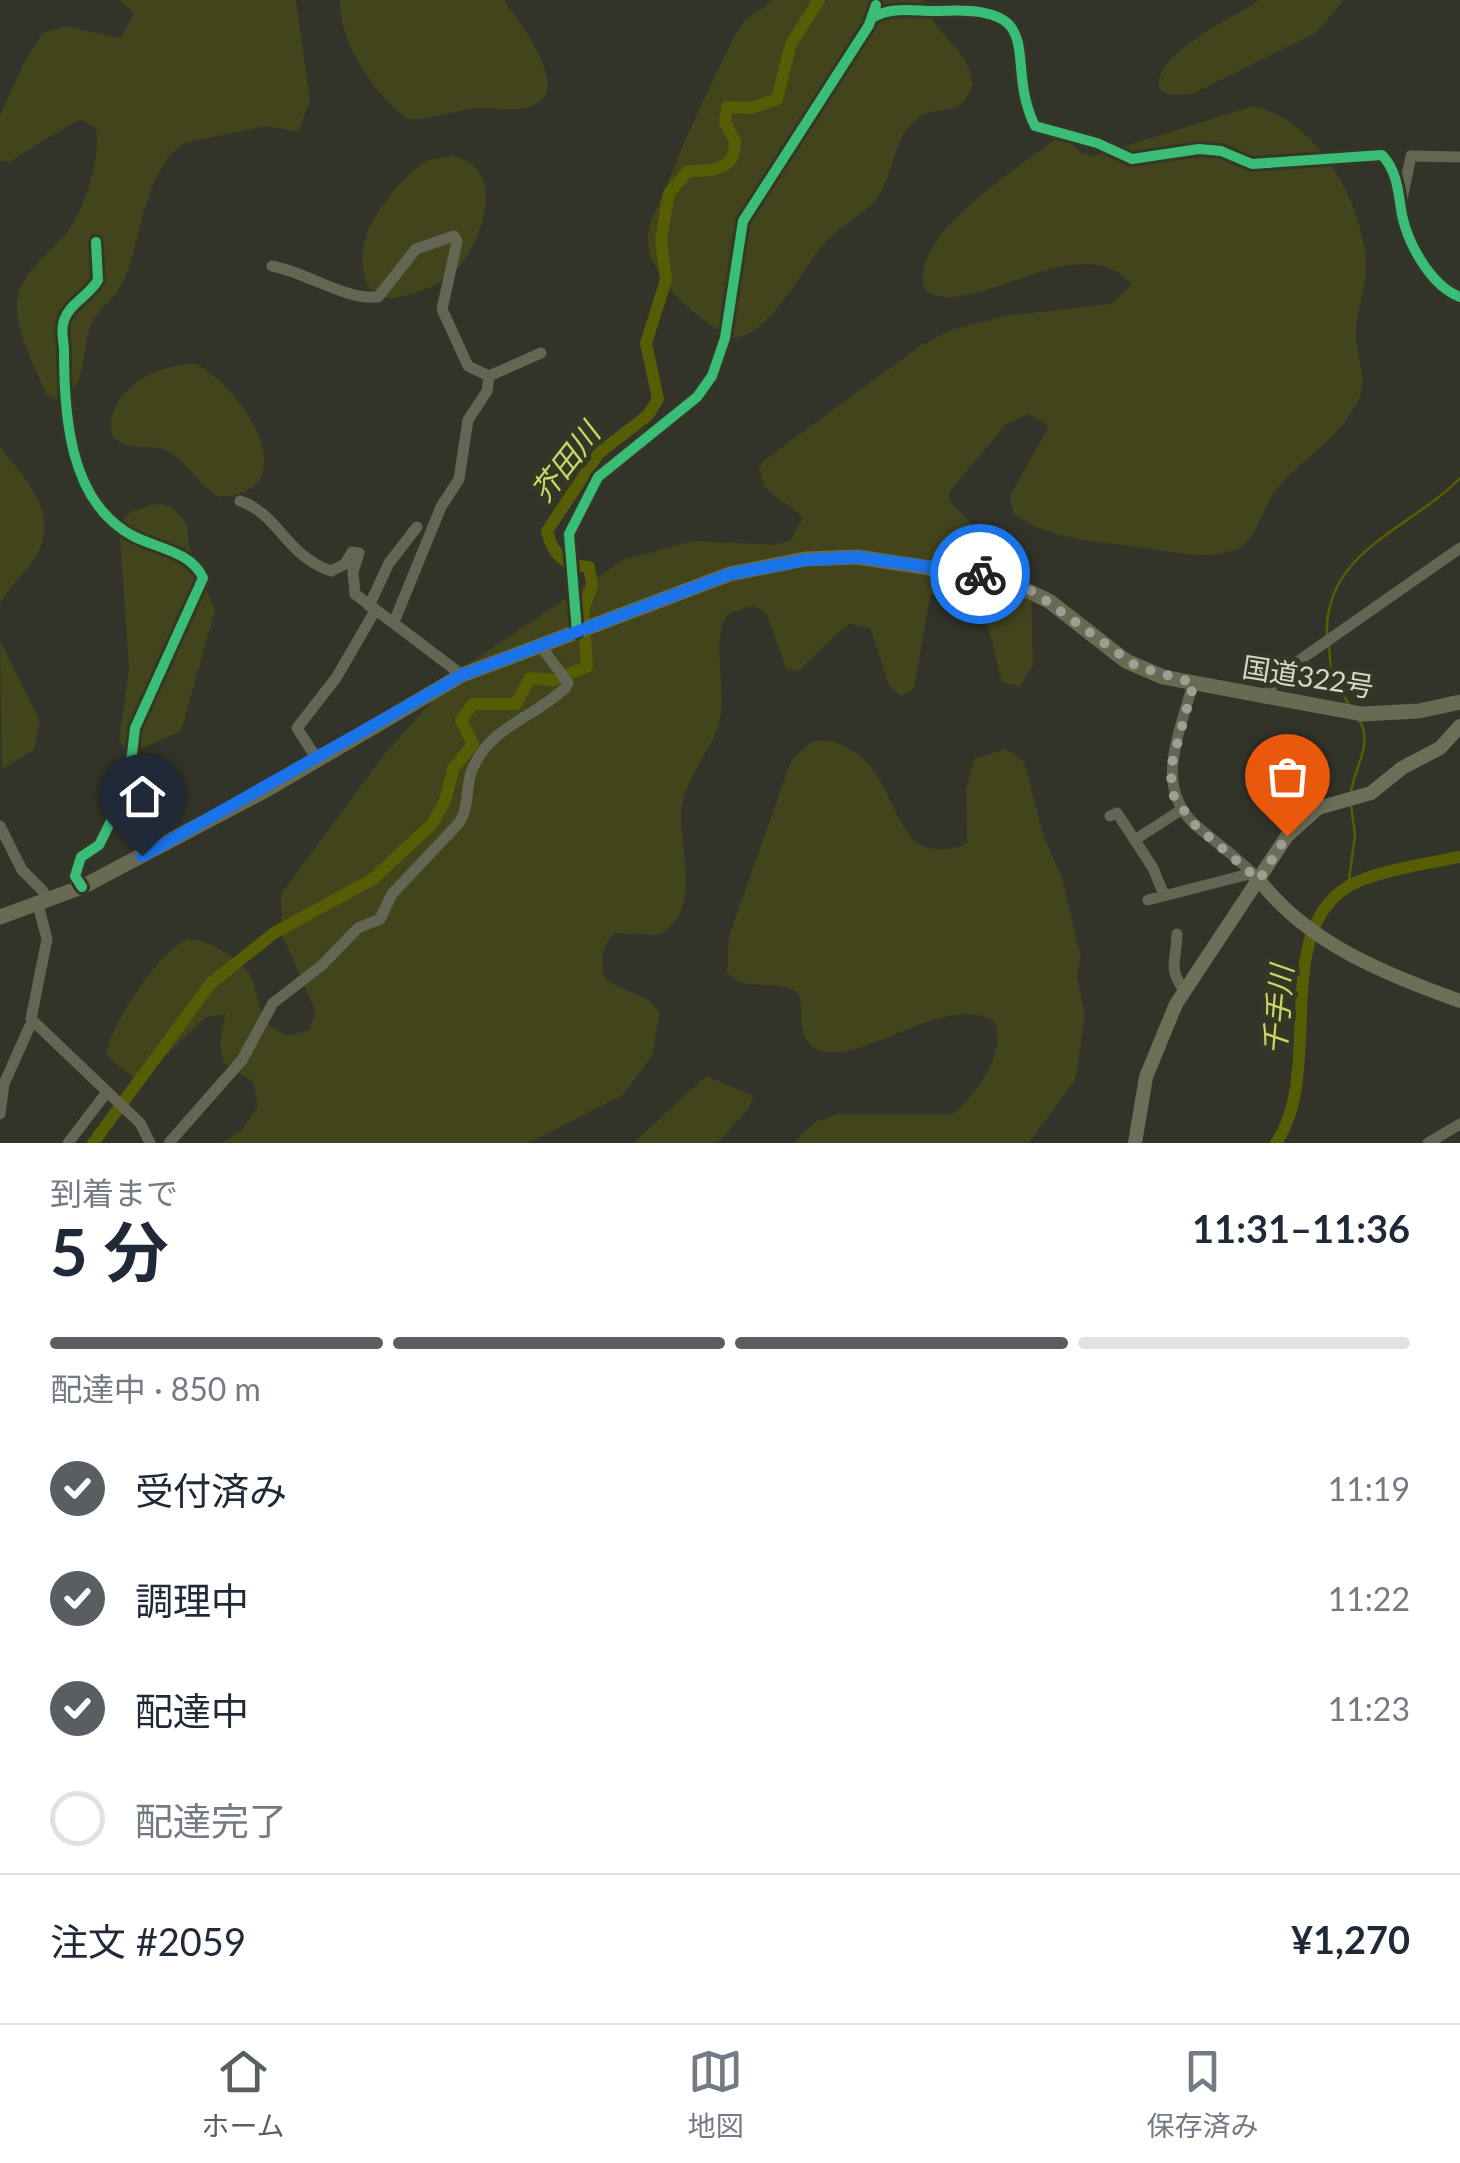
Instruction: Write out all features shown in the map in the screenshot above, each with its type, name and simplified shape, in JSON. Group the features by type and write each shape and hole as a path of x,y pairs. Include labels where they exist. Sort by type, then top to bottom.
{"highway":[{"name":"国道322号","path":"0,916 82,887 462,675 752,568 857,557 1012,582 1049,601 1126,662 1194,683 1362,714 1419,711 1460,702"}],"main road":[{"path":"1136,1143 1146,1077 1184,989 1256,876 1287,836 1318,808 1371,792 1402,768 1440,748 1460,726"},
{"path":"1256,876 1304,928 1322,940 1373,966 1460,1001"}],"street":[{"path":"579,630 569,534 573,518 598,478 697,397 712,376 725,338 744,221 872,18 877,0"},
{"path":"872,18 888,9 976,9 1008,21 1024,70 1032,119 1043,131 1097,143 1132,159 1198,149 1222,151 1252,164 1382,155 1395,174 1420,263 1460,297"},
{"path":"1401,203 1411,156 1460,157"},
{"path":"272,266 301,271 361,296 378,297 416,249 454,236 442,309 468,366 488,376"},
{"path":"82,887 74,876 80,857 98,845 117,809 130,772 135,728 204,578 174,552 134,537 112,522 95,501 71,442 64,398 62,324 98,280 96,242"},
{"path":"488,376 541,353"},
{"path":"394,622 459,479 468,420 487,392 488,376"},
{"path":"240,501 259,508 288,546 316,566 331,571 345,564 352,552 359,552 354,589 372,608 462,675"},
{"path":"317,759 297,728 336,678 390,563 413,527 430,536"},
{"path":"1266,698 1276,676 1460,548"},
{"path":"169,1143 242,1060 273,1003 321,966 358,928 380,919 392,894 460,823 467,811 471,772 496,736 565,688 568,682 540,645"},
{"path":"1194,683 1170,770 1170,786 1181,810 1256,876"},
{"path":"1136,839 1181,810"},
{"path":"1110,816 1116,813 1136,839 1164,896"},
{"path":"0,826 22,870 43,891 47,939 31,1003 32,1021 4,1084 0,1114"},
{"path":"1148,900 1256,876"},
{"path":"1177,934 1172,964 1175,979 1184,989"},
{"path":"32,1021 140,1123 150,1143"},
{"path":"68,1143 108,1092"},
{"path":"1428,1143 1460,1124"}],"green space":[{"path":"120,0 296,0 310,101 298,132 266,126 184,143 170,156 151,189 122,284 93,321 80,377 67,394 55,399 46,394 23,339 18,294 28,274 68,231 80,209 94,167 96,128 81,120 9,162 0,161 0,116 25,60 43,33 64,26 120,38 134,14"},
{"path":"340,0 504,0 537,51 548,81 546,93 539,102 525,108 478,108 408,119 383,96 361,66 345,33"},
{"path":"774,0 923,0 934,23 965,60 973,85 955,108 925,114 909,126 879,195 822,246 771,315 745,335 732,338 690,309 664,281 649,250 648,234 689,131 735,35 745,20"},
{"path":"1259,0 1344,0 1316,33 1192,94 1169,95 1159,89 1168,63 1181,50"},
{"path":"1253,106 1276,114 1316,146 1333,167 1356,215 1366,273 1356,332 1361,391 1352,412 1277,489 1249,539 1235,550 1210,555 1084,540 1025,521 1013,513 1010,495 1049,426 1029,414 1006,424 949,492 950,501 1019,575 1031,595 1033,665 1020,687 1002,682 985,621 979,610 956,594 938,590 930,597 914,689 901,696 889,685 870,628 850,624 843,628 799,671 786,668 766,612 753,606 728,614 720,636 722,701 718,726 683,801 686,881 680,913 671,926 657,935 615,933 603,956 607,981 649,1000 660,1013 652,1056 623,1095 529,1143 222,1143 242,1130 258,1106 253,1082 224,1063 220,1044 225,1014 206,1017 143,1077 132,1076 107,1057 114,1030 136,992 164,957 187,939 214,946 242,965 252,979 262,1013 271,1026 288,1036 309,1030 316,1012 282,935 281,894 383,756 459,670 625,559 693,541 775,545 791,540 803,517 765,488 759,468 763,461 920,346 951,330 1005,316 1111,304 1132,285 1110,269 1084,264 1055,268 969,295 945,297 925,290 923,270 948,227 993,186 1055,139 1067,138 1081,153 1094,156"},
{"path":"452,156 470,163 481,176 486,192 485,210 473,246 452,274 439,283 403,296 378,295 363,270 363,247 369,228 393,192 416,168 430,160"},
{"path":"195,364 232,393 259,437 264,459 261,478 246,491 219,497 171,453 126,445 112,436 111,420 116,406 136,383 165,368"},
{"path":"0,447 38,500 45,528 34,559 0,604"},
{"path":"158,503 171,507 187,524 189,546 215,611 181,731 131,753 119,742 129,668 119,525 130,512"},
{"path":"0,641 40,721 34,750 2,769"},
{"path":"825,740 859,755 879,778 910,836 937,849 967,843 966,788 974,759 1006,749 1024,762 1044,837 1062,878 1081,959 1077,976 1085,1017 1075,1080 1029,1143 793,1143 815,1122 839,1114 952,1114 970,1097 986,1073 998,1035 995,1023 974,1015 949,1016 866,1046 841,1052 821,1051 803,1033 798,993 781,986 743,983 727,973 729,936 791,761 811,742"},
{"path":"706,1076 754,1096 748,1110 717,1143 633,1143"}],"waterway":[{"name":"芥田川","path":"93,1143 211,983 274,933 373,879 432,824 445,801 453,769 473,744 461,720 473,704 516,704 530,678 553,680 587,667 583,610 592,585 589,567 561,558 547,531 599,453 648,415 658,399 646,343 666,280 661,240 669,193 688,171 727,164 735,141 725,122 727,107 751,108 777,99 791,44 819,0"},
{"path":"1327,636 1330,607 1339,583 1354,562 1460,478"},
{"path":"1329,644 1331,673 1349,705"},
{"path":"1351,792 1364,747 1359,720"},
{"path":"1348,887 1355,835 1351,805"},
{"name":"千手川","path":"1276,1143 1290,1114 1297,1080 1304,969 1311,936 1325,907 1349,886 1373,876 1460,857"}],"cycle path":[{"path":"577,632 569,534 598,477 697,397 712,376 725,338 743,221 869,25 876,5"},
{"path":"872,18 905,10 975,11 998,17 1011,27 1018,41 1026,102 1035,126 1097,143 1132,159 1199,149 1221,151 1252,164 1382,155 1394,176 1415,251 1430,274 1460,297"},
{"path":"82,887 75,876 81,857 99,845 117,809 130,772 135,728 203,578 182,556 133,536 112,521 95,502 74,455 62,328 71,309 98,280 96,242"}],"way so far":[{"path":"980,574 1003,579 1049,601 1126,662 1163,677 1194,683 1170,770 1170,786 1178,807 1259,880 1287,836"}],"route":[{"path":"142,856 266,790 462,675 730,574 805,560 857,557 980,574"}]}
